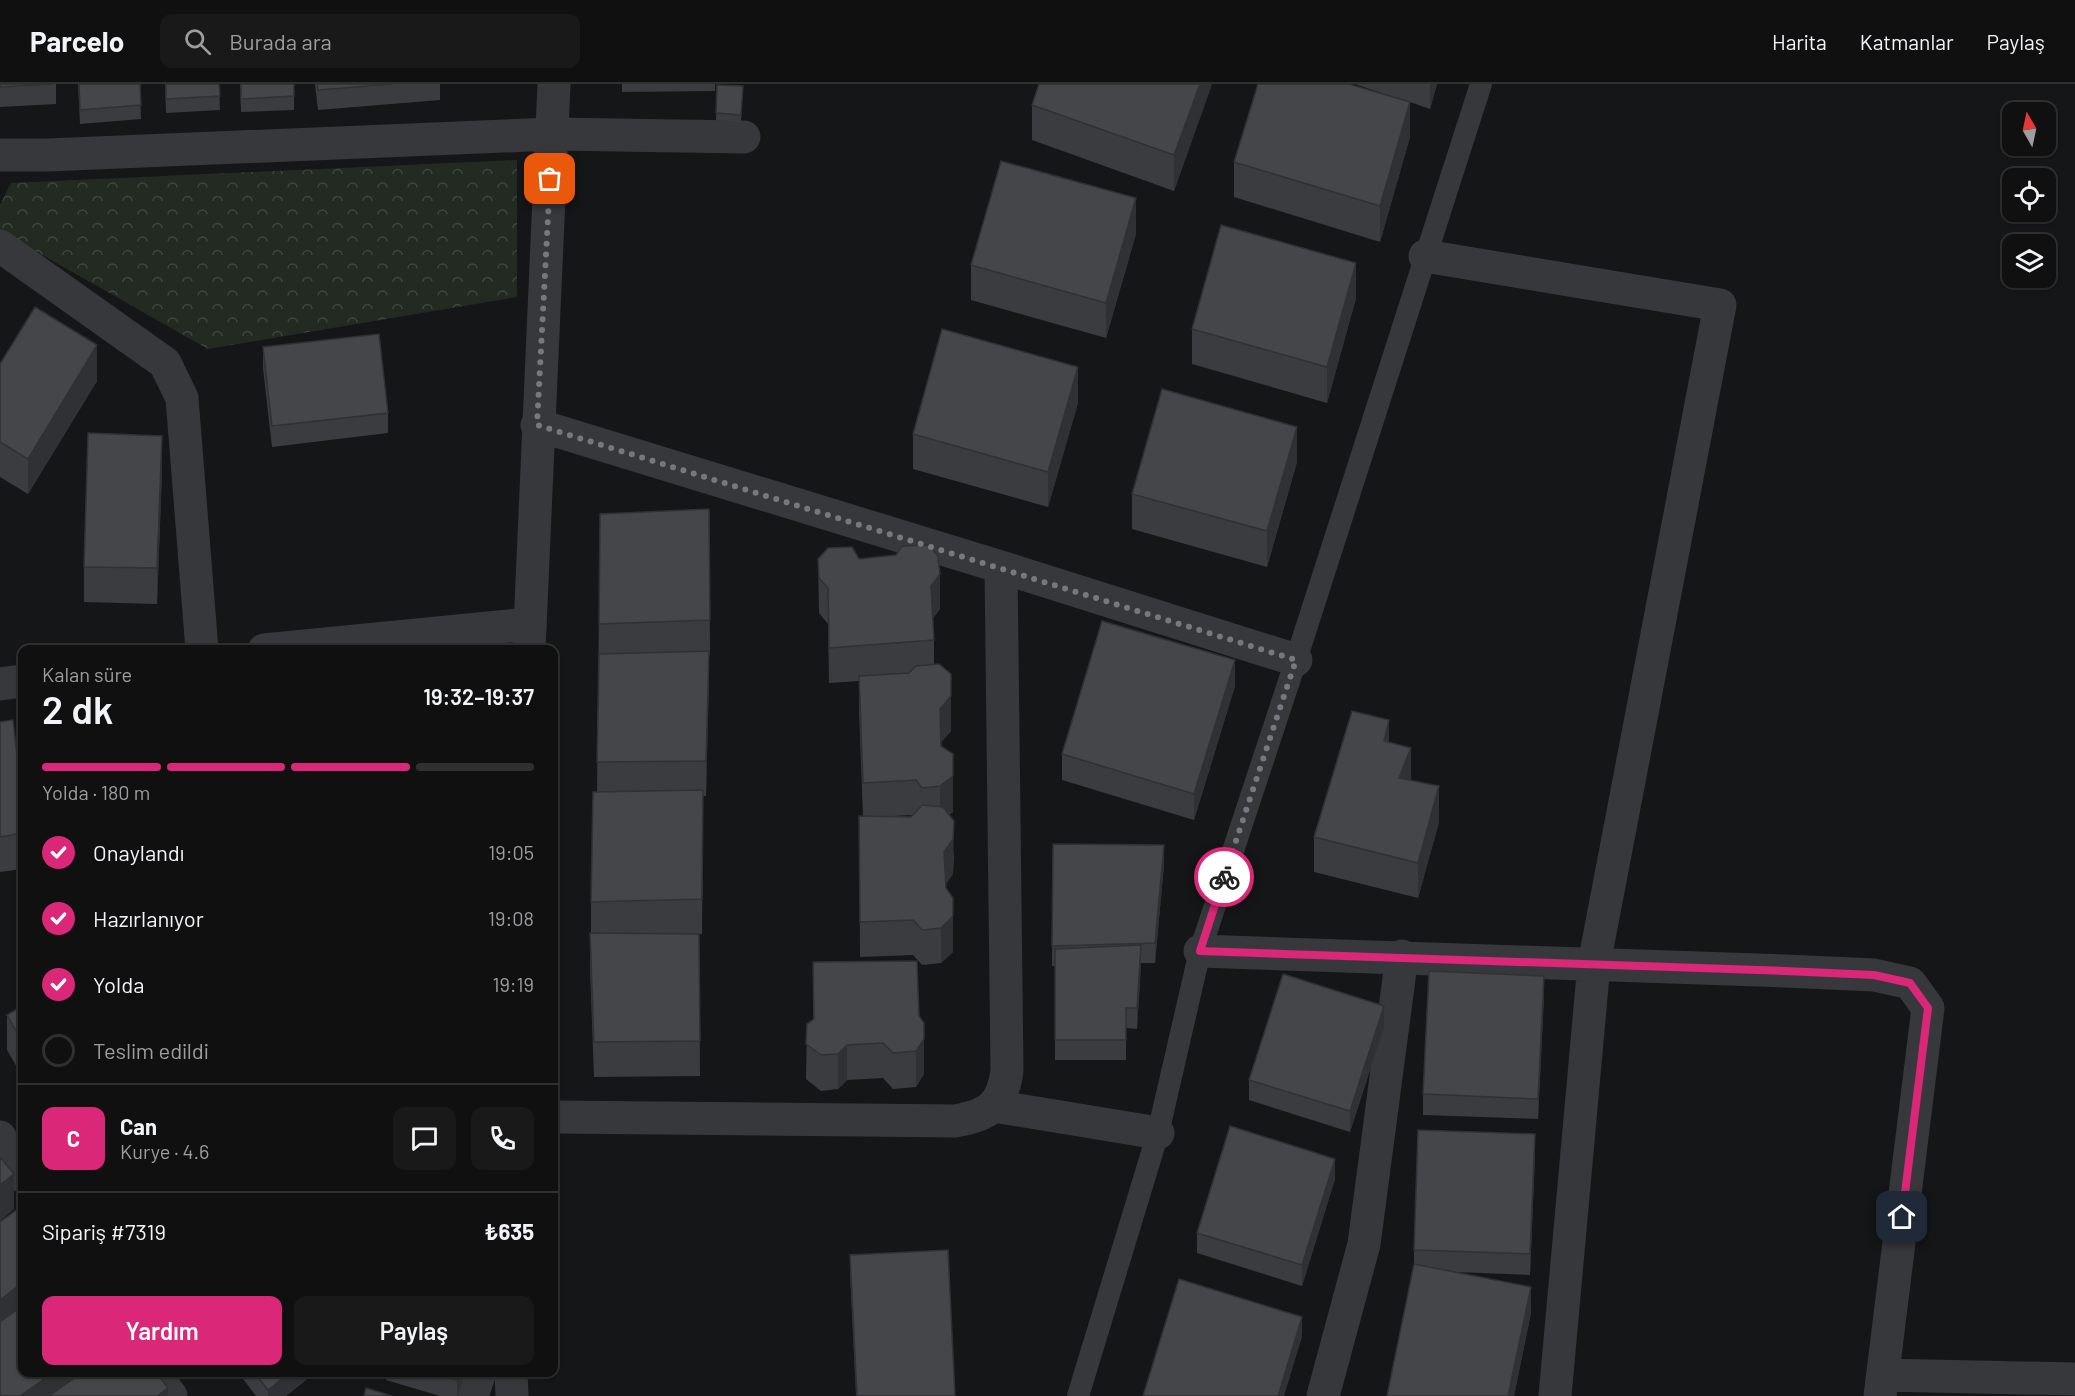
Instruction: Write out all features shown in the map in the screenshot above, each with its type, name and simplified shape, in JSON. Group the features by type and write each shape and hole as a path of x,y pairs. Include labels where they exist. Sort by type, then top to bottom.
{"street":[{"path":"366,645 529,637 554,84"},
{"path":"0,155 48,155 553,134 744,137"},
{"path":"0,246 165,363 182,398 202,645"},
{"path":"1425,256 1720,305 1594,964 1555,1396"},
{"path":"537,425 1296,660"},
{"path":"558,1118 955,1122 977,1117 994,1106 1005,1088 1007,1071 1001,567"},
{"path":"0,684 18,682"},
{"path":"1200,951 1402,956 1874,975 1910,983 1928,1008 1882,1385 2075,1379"},
{"path":"1323,1396 1364,1244 1402,956"},
{"path":"994,1106 1158,1133"},
{"path":"1,1140 18,1169"},
{"path":"158,1377 171,1396"},
{"path":"472,1396 478,1377"},
{"path":"511,1377 512,1396"}],"lane":[{"path":"1078,1396 1158,1133 1200,951 1481,84"}],"green space":[{"path":"517,160 517,297 208,349 0,231 0,205 11,183"}],"building":[{"path":"0,84 52,84 0,87"},
{"path":"79,84 140,84 141,105 80,110"},
{"path":"166,84 219,84 220,96 166,99"},
{"path":"241,84 294,84 294,96 241,99"},
{"path":"317,84 393,84 318,90"},
{"path":"1039,84 1200,84 1174,155 1032,105"},
{"path":"1258,84 1349,84 1410,102 1380,206 1234,162"},
{"path":"717,85 743,86 741,115 716,113"},
{"path":"1001,161 1136,198 1106,303 971,265"},
{"path":"1221,225 1356,263 1327,367 1192,329"},
{"path":"35,307 97,345 28,459 0,442 0,364"},
{"path":"942,329 1078,367 1048,472 913,434"},
{"path":"379,334 388,413 272,426 263,347"},
{"path":"1162,389 1297,427 1267,531 1132,494"},
{"path":"88,433 162,436 157,568 84,567"},
{"path":"709,509 710,620 599,624 600,514"},
{"path":"929,545 938,556 940,574 931,586 934,640 829,648 828,588 819,578 818,559 828,548 852,547 859,559 896,555 902,546"},
{"path":"1102,621 1235,660 1194,794 1062,754"},
{"path":"709,651 706,761 597,762 599,654"},
{"path":"939,664 951,674 951,696 940,709 941,746 953,754 953,776 940,786 922,788 916,780 863,783 859,676 909,673 916,666"},
{"path":"1352,711 1389,720 1384,741 1411,748 1399,778 1439,786 1418,863 1314,837"},
{"path":"13,720 18,765 18,834 0,837 0,722"},
{"path":"703,790 702,899 591,902 593,792"},
{"path":"922,805 943,807 954,821 953,839 944,852 946,888 953,898 953,916 941,928 922,930 913,920 860,922 859,816 911,817"},
{"path":"1053,844 1164,845 1155,943 1052,946"},
{"path":"590,933 699,934 700,1041 594,1042"},
{"path":"1141,945 1137,1008 1126,1008 1126,1040 1055,1040 1055,949"},
{"path":"917,961 919,1016 924,1023 924,1039 916,1051 893,1053 883,1043 847,1045 838,1054 821,1055 806,1044 807,1024 814,1019 813,962"},
{"path":"1429,971 1544,976 1538,1099 1423,1094"},
{"path":"1283,974 1384,1006 1350,1111 1249,1080"},
{"path":"18,1008 18,1034 7,1015"},
{"path":"1230,1126 1335,1159 1302,1265 1197,1233"},
{"path":"1418,1130 1535,1134 1530,1254 1414,1250"},
{"path":"0,1157 14,1174 0,1185"},
{"path":"18,1209 18,1286 0,1300 0,1222"},
{"path":"948,1250 955,1396 857,1396 850,1255"},
{"path":"1414,1264 1531,1287 1508,1396 1387,1396"},
{"path":"1179,1279 1302,1317 1278,1396 1143,1396"},
{"path":"18,1309 18,1377 47,1377 20,1396 0,1396 0,1322"},
{"path":"76,1377 160,1377 168,1388 157,1396 49,1396"},
{"path":"258,1377 284,1377 268,1390"},
{"path":"366,1388 392,1396 364,1396"}],"way so far":[{"path":"550,179 537,425 1296,660 1224,877"}],"route":[{"path":"1224,877 1200,951 1402,956 1874,975 1910,983 1928,1008 1902,1217"}]}
